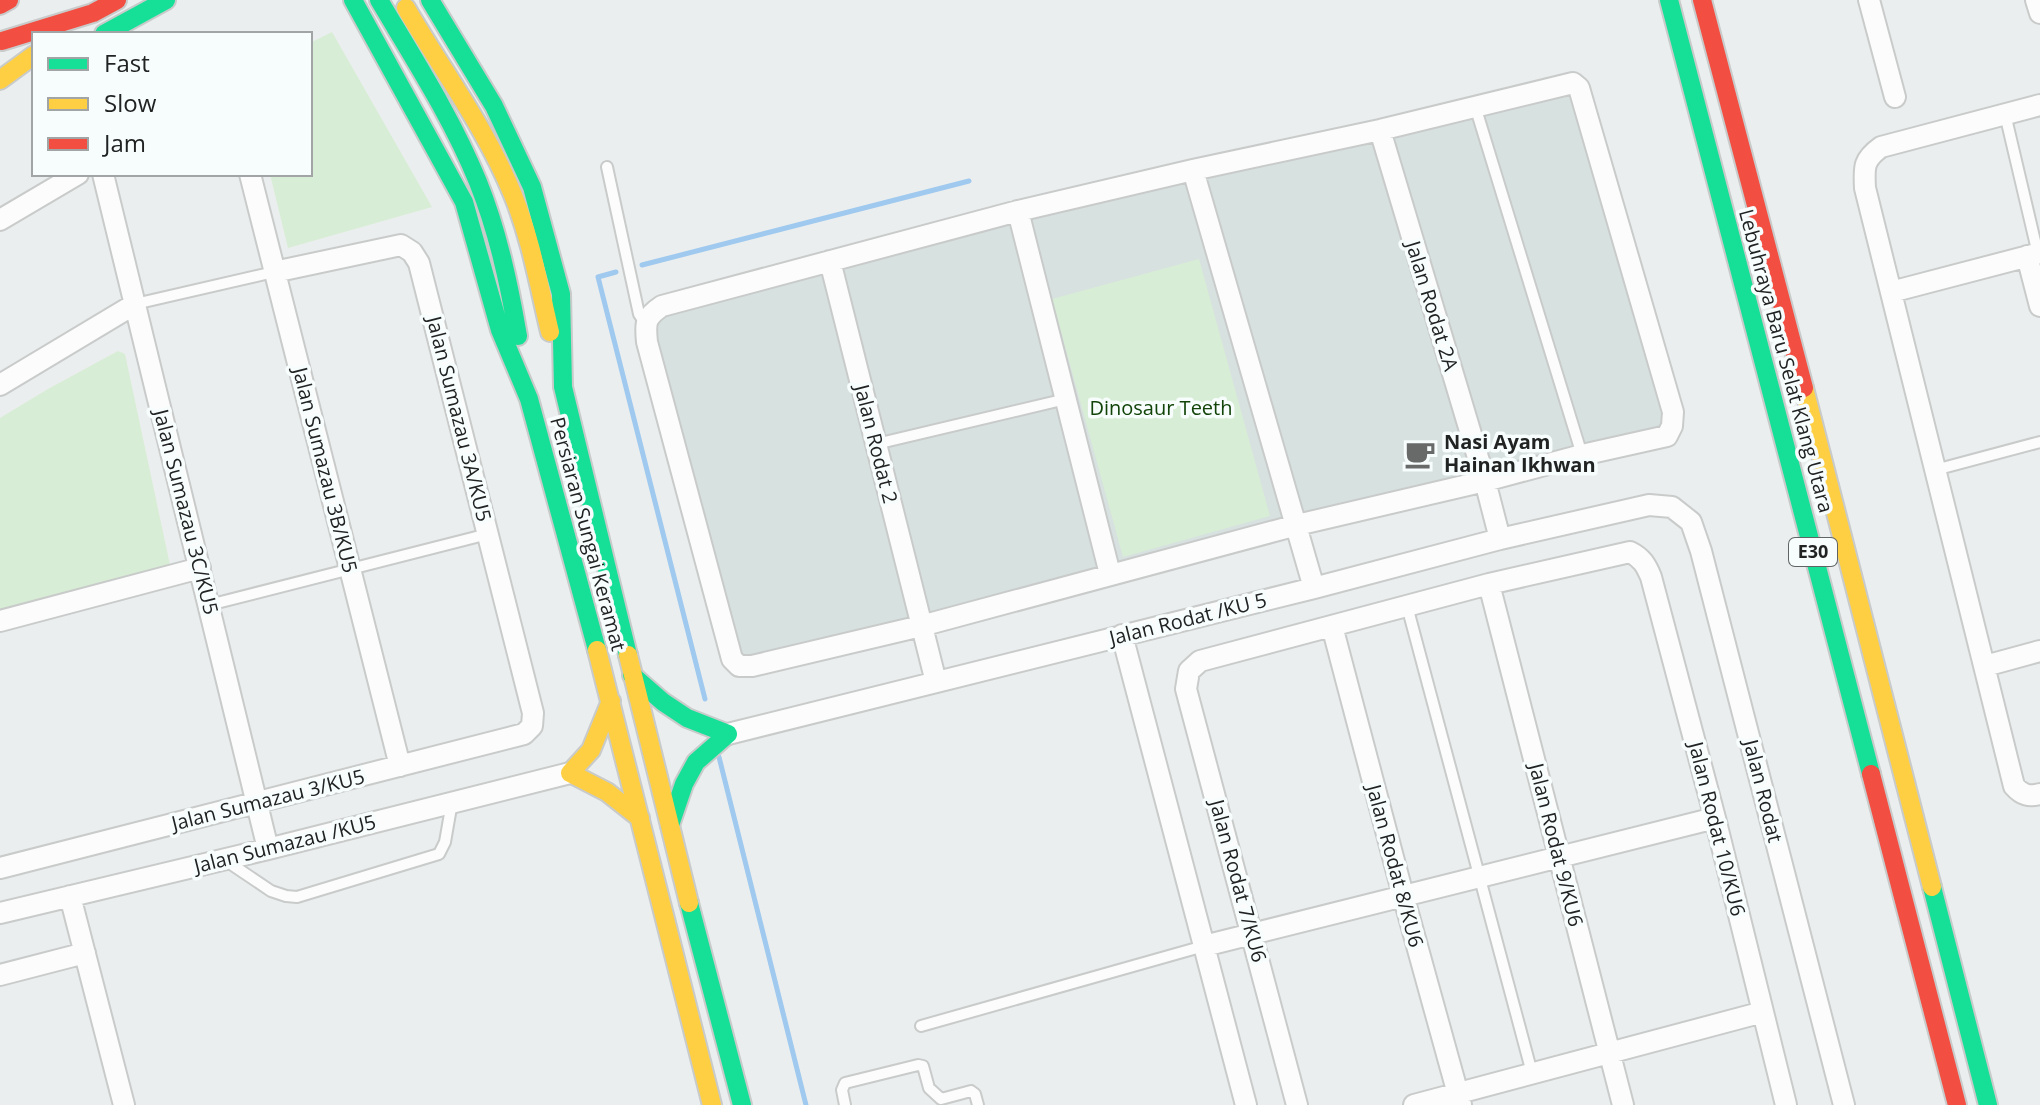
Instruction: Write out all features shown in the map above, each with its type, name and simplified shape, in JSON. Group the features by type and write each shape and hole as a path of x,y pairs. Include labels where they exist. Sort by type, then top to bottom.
{"main road":[{"path":"0,5 9,0"},
{"path":"1,42 77,0"},
{"path":"66,32 117,0"},
{"path":"108,32 166,0"},
{"name":"Persiaran Sungai Keramat","path":"353,0 464,202 500,330 528,396 611,701 712,1105"},
{"path":"379,0 459,139 485,200 511,291 528,396"},
{"path":"401,0 485,137 507,179 524,228 563,387"},
{"name":"Persiaran Sungai Keramat","path":"430,0 494,106 532,187 561,294 563,387 669,826 742,1105"},
{"name":"Lebuhraya Baru Selat Klang Utara","path":"1669,0 1957,1105"},
{"name":"Lebuhraya Baru Selat Klang Utara","path":"1702,0 1988,1105"},
{"path":"1719,0 1800,373"},
{"path":"33,32 93,13"},
{"path":"1654,14 1719,191"},
{"path":"1,42 32,32"},
{"path":"0,80 32,59"},
{"path":"632,675 687,718 728,734 696,762 684,784 669,826"},
{"path":"611,701 591,750 570,773 597,785 640,818"}],"street":[{"path":"1869,0 1895,97"},
{"path":"2036,0 2040,13"},
{"path":"1573,83 1579,88 1669,397 1673,420 1670,432 1662,438 1297,525 921,626 752,666 739,666 732,659 647,342 645,323 653,312 662,306 1018,211 1475,106 1565,84 1573,83"},
{"path":"2040,105 1881,147 1870,155 1864,168 1865,188 2014,786 2027,795 2040,794"},
{"name":"Jalan Rodat 2A","path":"1380,130 1500,539"},
{"path":"1193,170 1314,588"},
{"path":"0,220 75,176"},
{"name":"Jalan Sumazau 3C/KU5","path":"103,176 268,849"},
{"name":"Jalan Sumazau 3B/KU5","path":"250,176 400,766"},
{"path":"1018,211 1110,574"},
{"name":"Jalan Sumazau 3A/KU5","path":"274,272 401,245 412,252 419,263 533,713 532,726"},
{"path":"1891,292 2035,254 2040,306"},
{"name":"Jalan Rodat 2","path":"830,261 936,682"},
{"path":"0,385 135,304"},
{"name":"Jalan Rodat /KU 5","path":"728,734 1500,539 1649,505"},
{"name":"Jalan Rodat","path":"1649,505 1672,507 1691,522 1701,551 1844,1105"},
{"name":"Jalan Rodat 10/KU6","path":"1489,584 1630,552 1646,564 1715,818 1786,1105"},
{"path":"0,621 200,568"},
{"path":"1332,626 1489,584"},
{"name":"Jalan Rodat 9/KU6","path":"1489,584 1623,1105"},
{"name":"Jalan Rodat 7/KU6","path":"1297,1105 1186,689 1189,671 1200,661 1332,626"},
{"name":"Jalan Rodat 8/KU6","path":"1332,626 1459,1099"},
{"path":"1122,635 1246,1105"},
{"path":"1985,666 2040,651"},
{"name":"Jalan Sumazau 3/KU5","path":"0,868 524,734 532,726"},
{"name":"Jalan Sumazau /KU5","path":"0,913 570,773"},
{"path":"1204,946 1715,818"},
{"path":"70,896 124,1105"},
{"path":"0,975 85,953"},
{"path":"1414,1105 1459,1099 1532,1073 1763,1012"}],"lane":[{"path":"1475,106 1582,455"},
{"path":"2005,114 2035,254"},
{"path":"607,167 639,314 645,323"},
{"path":"135,304 274,272"},
{"path":"876,444 1066,399"},
{"path":"1935,470 2040,442"},
{"path":"209,605 488,534"},
{"path":"1407,606 1532,1073"},
{"path":"225,860 271,891 297,897 318,892 439,854 445,842 452,802"},
{"path":"921,1026 1204,946"},
{"path":"845,1105 842,1090 845,1083 918,1065 923,1066 929,1088 941,1099 971,1091 978,1105"}],"shaded area":[{"path":"1569,89 1666,426 1465,480 741,659 653,326 667,311 1210,172"}],"green space":[{"path":"332,32 432,207 288,248 270,176 312,176 312,42"},
{"name":"Dinosaur Teeth","path":"1199,259 1270,516 1123,557 1052,299"},
{"path":"118,351 125,354 170,565 159,581 0,624 0,418"}],"waterway":[{"path":"642,265 969,181"},
{"path":"616,272 598,277 705,699"},
{"path":"719,757 806,1105"}],"traffic: fast":[{"path":"108,32 166,0"},
{"path":"353,0 464,202 500,330 529,399 597,650"},
{"path":"379,0 444,112 478,182 502,258 518,336"},
{"path":"430,0 494,106 532,187 561,294 563,387 628,655"},
{"path":"1669,0 1871,774"},
{"path":"632,675 687,718 728,734 696,762 684,784 670,825"},
{"path":"1932,887 1988,1105"},
{"path":"689,903 742,1105"}],"traffic: slow":[{"path":"406,8 477,123 502,170 525,228 550,332"},
{"path":"0,80 32,56"},
{"path":"1804,388 1932,887"},
{"path":"597,650 712,1105"},
{"path":"628,655 689,903"},
{"path":"611,701 591,750 570,773 607,792 640,818"}],"traffic: jam":[{"path":"0,5 9,0"},
{"path":"2,41 93,13 117,0"},
{"path":"1702,0 1804,388"},
{"path":"1871,774 1957,1105"}],"place":[{"name":"Nasi Ayam Hainan Ikhwan","path":"1420,454"}]}
